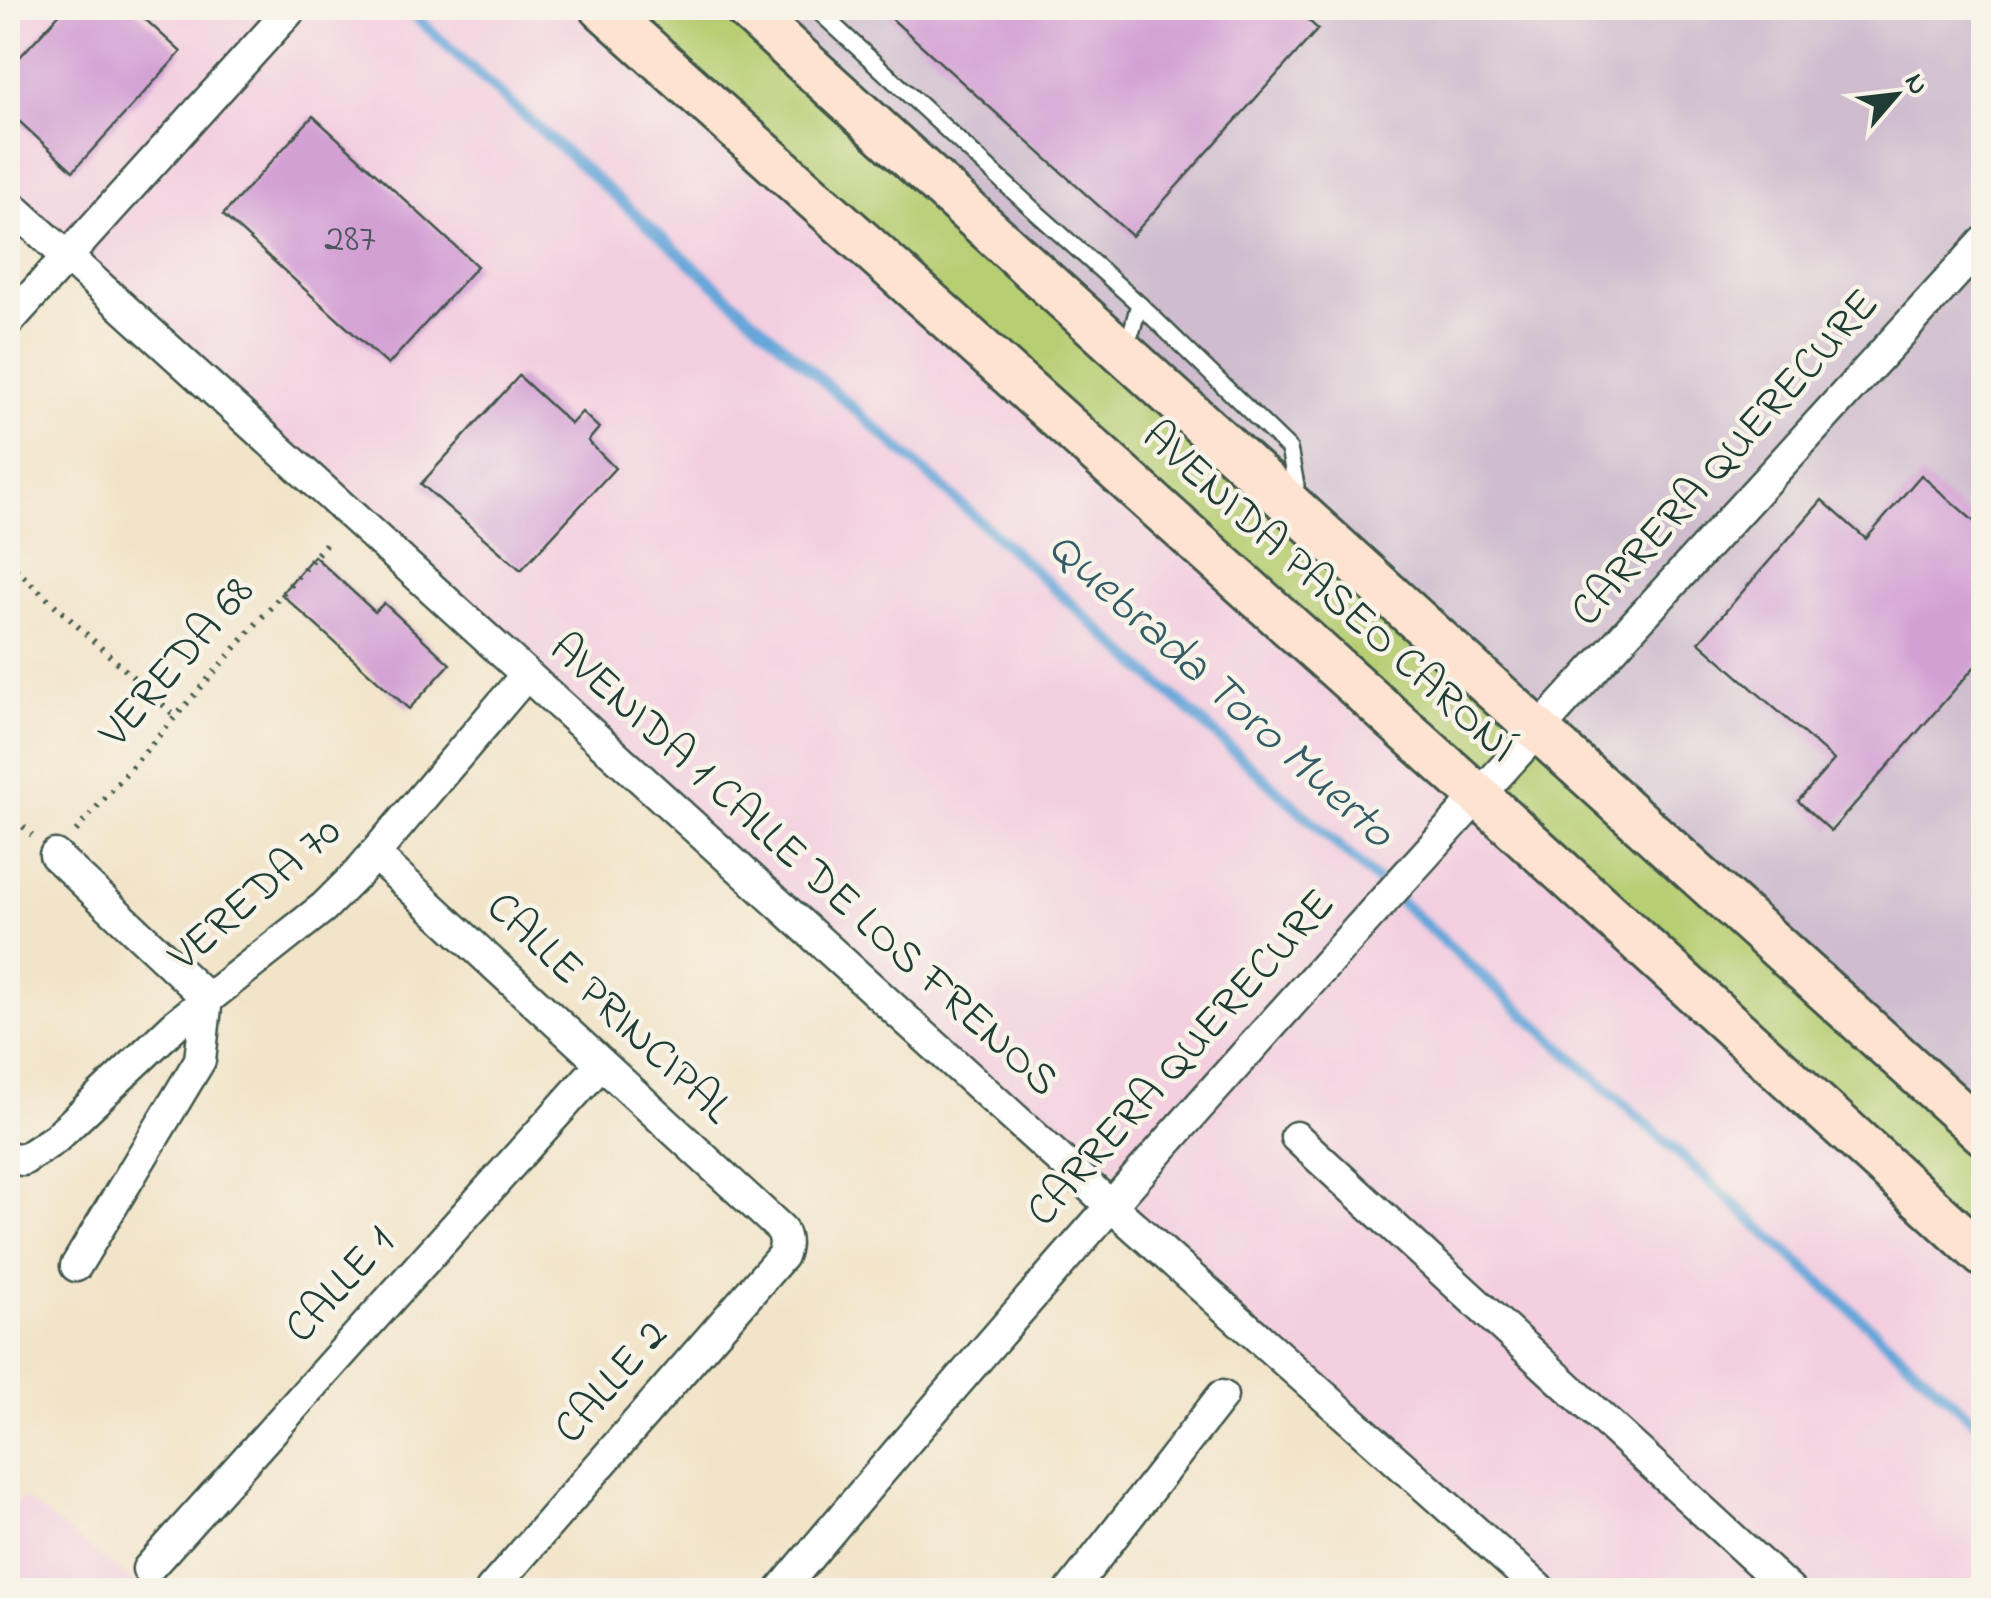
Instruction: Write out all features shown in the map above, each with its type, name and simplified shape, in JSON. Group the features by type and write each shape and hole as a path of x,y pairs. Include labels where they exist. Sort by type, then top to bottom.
{"street":[{"path":"8,322 292,8"},
{"name":"AVENIDA PASEO CARONÍ","path":"602,8 1984,1256"},
{"name":"AVENIDA PASEO CARONÍ","path":"745,8 1984,1134"},
{"name":"AVENIDA 1 CALLE DE LOS FRENOS","path":"8,203 1110,1205 1541,1590"},
{"name":"CARRERA QUERECURE","path":"781,1590 1110,1205 1984,242"},
{"name":"VEREDA 70","path":"15,1158 55,1140 206,998 324,907 526,675"},
{"name":"CALLE PRINCIPAL","path":"374,854 782,1229"},
{"path":"55,856 206,998 200,1060 76,1266"},
{"name":"CALLE 1","path":"148,1569 601,1064"},
{"path":"1296,1137 1789,1590"},
{"name":"CALLE 2","path":"491,1590 782,1256 786,1247 782,1229"},
{"path":"1071,1590 1222,1396"}],"lane":[{"path":"815,8 1139,304 1289,449 1296,485 1291,506"},
{"path":"1119,348 1132,330 1139,304"}],"path":[{"name":"VEREDA 68","path":"55,856 350,515"},
{"path":"8,562 174,715"}],"shaded area":[{"path":"8,8 602,8 1983,1256 1983,1590 1541,1590 8,203"},
{"path":"745,8 1983,8 1983,1134"},
{"path":"23,1497 143,1590 8,1590 8,1515"}],"green space":[{"path":"602,8 745,8 1983,1134 1983,1256"}],"building":[{"path":"65,8 133,8 181,52 73,171 8,111 8,70"},
{"path":"880,8 1295,8 1318,29 1132,236"},
{"path":"313,116 477,266 388,365 223,215"},
{"path":"519,376 571,424 582,412 599,428 588,441 615,468 521,570 421,484"},
{"path":"1921,475 1984,530 1984,656 1831,831 1798,801 1834,760 1699,642 1822,500 1866,539"},
{"path":"314,556 375,612 384,603 450,664 409,709 281,594"}],"waterway":[{"name":"Quebrada Toro Muerto","path":"406,8 941,486 1984,1430"}]}
